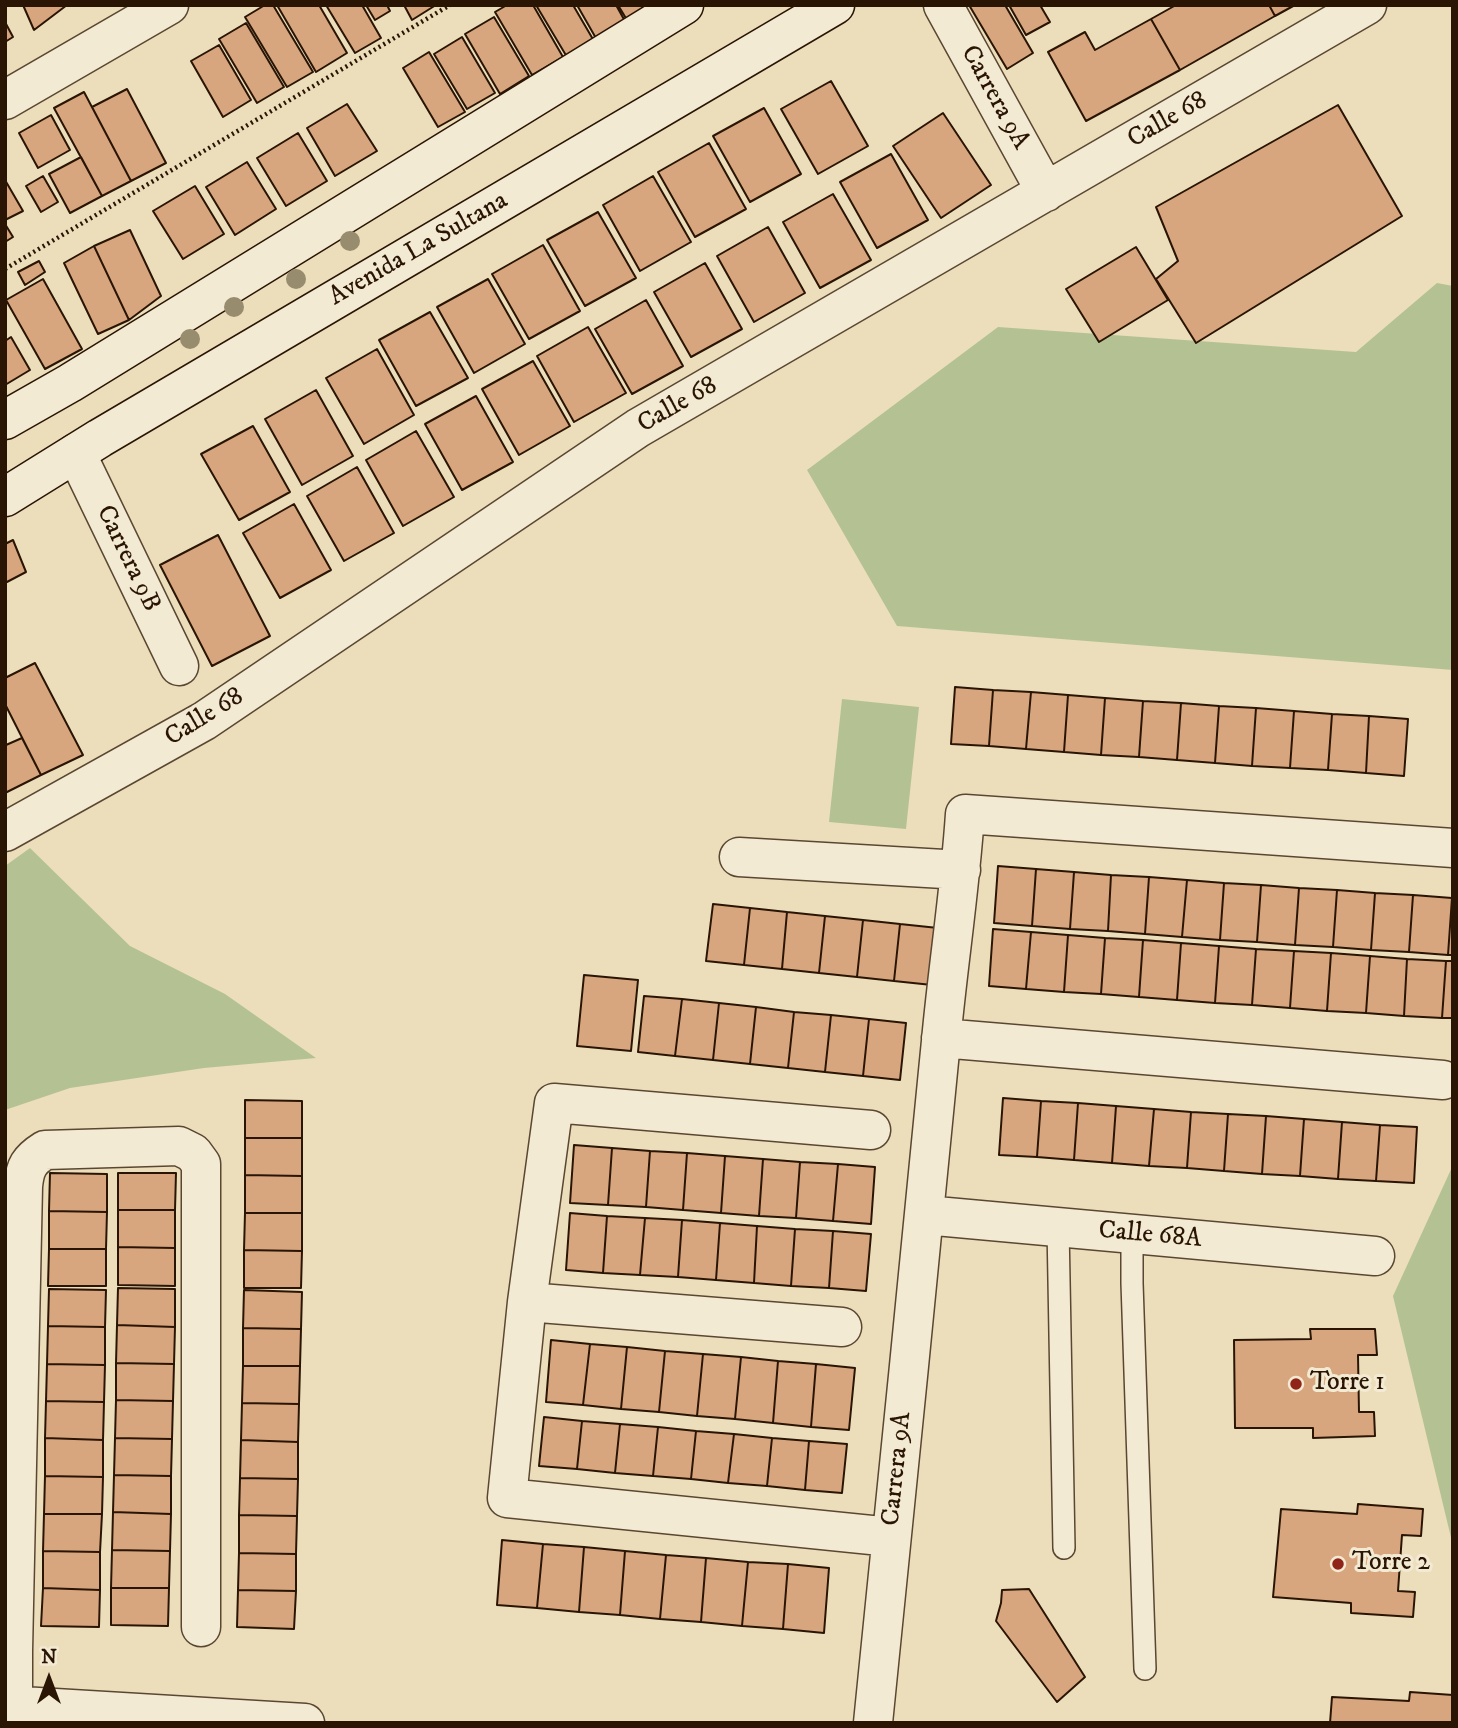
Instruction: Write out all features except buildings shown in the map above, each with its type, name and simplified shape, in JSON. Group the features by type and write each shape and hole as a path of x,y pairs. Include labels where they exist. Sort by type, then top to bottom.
{"street":[{"path":"5,100 169,5"},
{"path":"5,420 684,5"},
{"name":"Avenida La Sultana","path":"5,497 835,5"},
{"name":"Carrera 9A","path":"943,5 1046,191"},
{"name":"Calle 68","path":"5,832 204,721 638,428 1367,5"},
{"name":"Carrera 9B","path":"76,453 179,666"},
{"name":"Carrera 9A","path":"873,1723 965,814 1453,848"},
{"path":"739,857 961,870"},
{"path":"941,1038 1443,1080"},
{"path":"871,1130 554,1103 527,1302 507,1498 891,1537"},
{"path":"201,1627 201,1164 193,1153 179,1146 46,1150 32,1157 24,1173 23,1186 13,1637 9,1705 305,1723"},
{"name":"Calle 68A","path":"925,1215 1375,1256"},
{"path":"527,1302 842,1327"}],"lane":[{"path":"1058,1227 1063,1548"},
{"path":"1132,1234 1145,1669"}],"path":[{"path":"5,269 450,5"}],"green space":[{"path":"1437,283 1453,286 1453,670 897,626 807,470 998,327 1356,352"},
{"path":"842,699 919,707 906,829 829,822"},
{"path":"30,848 130,946 225,994 316,1058 204,1068 70,1088 5,1110 5,866"},
{"path":"1453,1165 1453,1546 1393,1296"}],"place":[{"name":"Torre 1","path":"1296,1384"},
{"name":"Torre 2","path":"1338,1564"}]}
